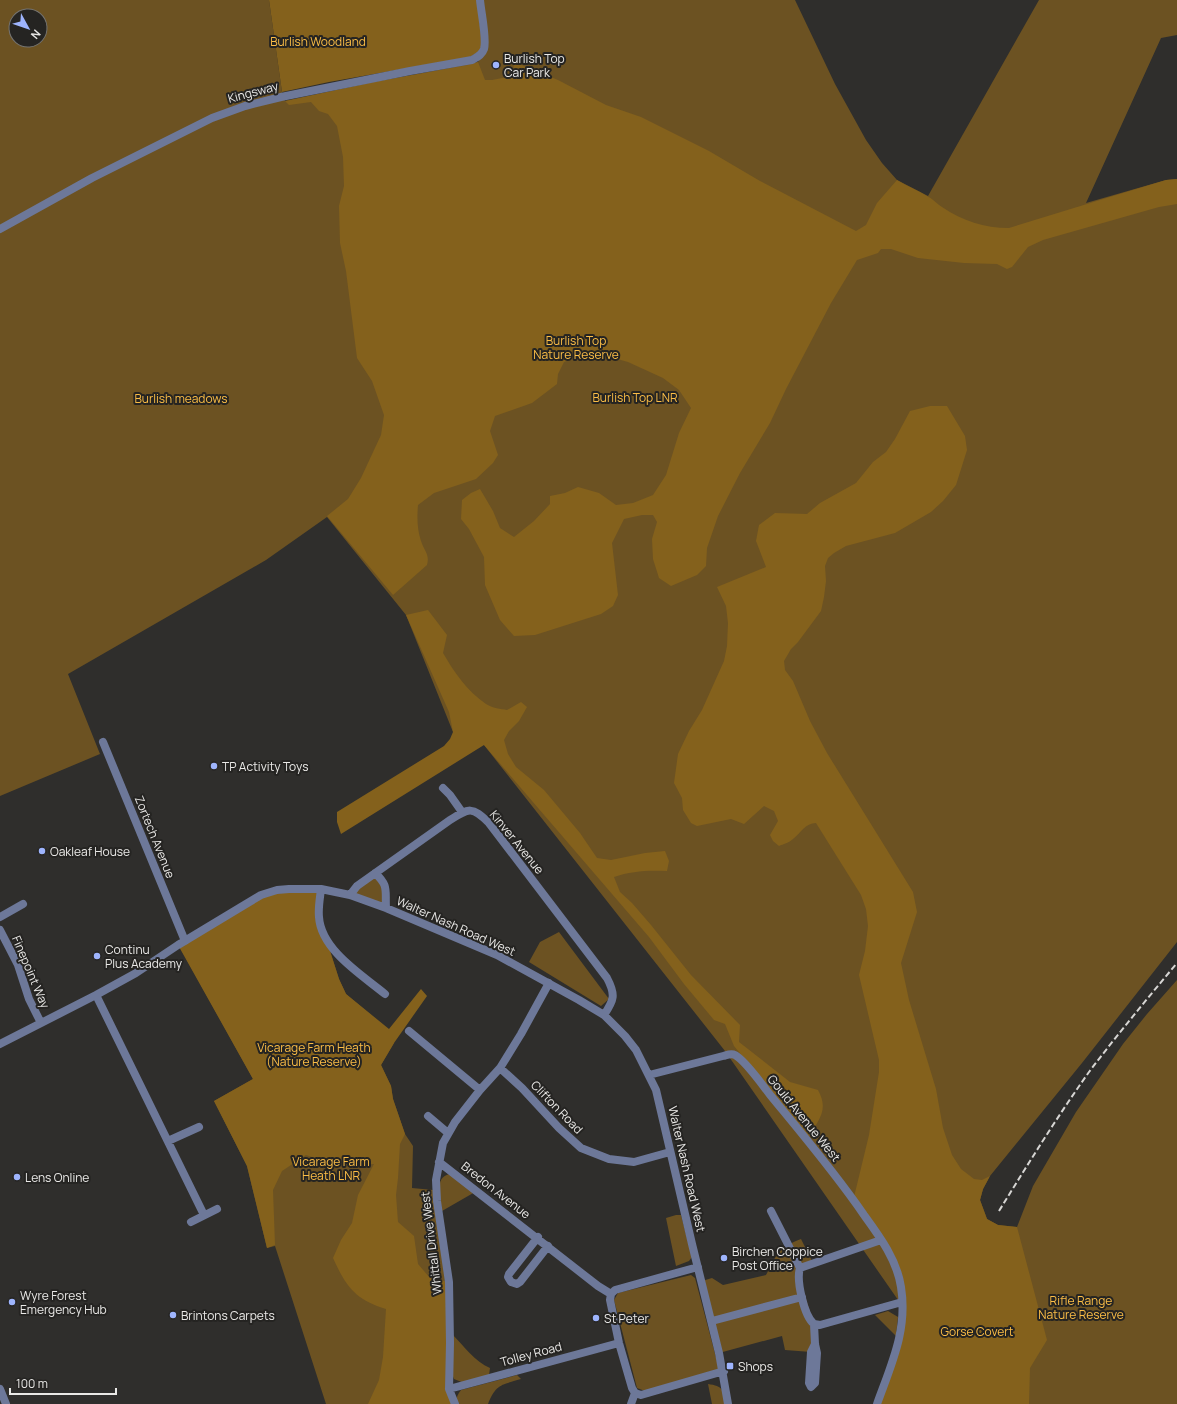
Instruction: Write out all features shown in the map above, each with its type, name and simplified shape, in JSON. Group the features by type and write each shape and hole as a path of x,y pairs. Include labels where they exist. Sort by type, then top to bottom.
{"street":[{"name":"Kingsway","path":"0,229 92,178 225,112 281,97 472,60 478,57 484,49 484,31 480,0"},
{"name":"Zortech Avenue","path":"103,742 185,941"},
{"path":"350,895 357,886 462,812 443,788"},
{"name":"Kinver Avenue","path":"462,812 475,810 489,823 607,978 613,995 612,1004 604,1015"},
{"path":"375,873 384,882 386,888 386,908"},
{"name":"Walter Nash Road West","path":"0,1044 136,973 185,941 261,895 283,889 321,889 350,895 386,908 497,955 604,1015 626,1036 636,1050 649,1075 656,1090 712,1320 724,1371 728,1404"},
{"path":"321,889 319,917 327,941 342,959 385,994"},
{"path":"0,916 24,904"},
{"name":"Finepoint Way","path":"0,930 18,965 28,999 40,1023"},
{"name":"Whittall Drive West","path":"449,1389 449,1282 437,1201 436,1180 443,1143 455,1122 480,1090 500,1068 548,983"},
{"path":"96,995 204,1215"},
{"path":"409,1031 480,1090"},
{"name":"Gould Avenue West","path":"649,1075 723,1056 735,1055 806,1137 852,1197 892,1259 901,1287 903,1317 898,1344 877,1404"},
{"name":"Clifton Road","path":"500,1068 522,1088 559,1128 581,1148 609,1159 634,1162 670,1152"},
{"path":"428,1116 448,1133"},
{"path":"168,1141 199,1127"},
{"name":"Bredon Avenue","path":"439,1162 538,1237 598,1286 611,1294"},
{"path":"191,1222 217,1209"},
{"path":"771,1211 800,1268 798,1274 802,1297 810,1321 814,1324 820,1325 902,1302"},
{"path":"538,1237 509,1274 508,1277 511,1282 517,1284 520,1282 548,1246"},
{"path":"800,1268 881,1240"},
{"path":"698,1267 615,1290 611,1294 610,1300 619,1343 632,1388 635,1393 641,1395 724,1371"},
{"path":"712,1320 802,1297"},
{"path":"814,1324 815,1344"},
{"name":"Tolley Road","path":"449,1389 619,1343"},
{"path":"0,1389 6,1404"},
{"path":"449,1389 455,1404"},
{"path":"631,1404 635,1393"}],"green space":[{"name":"Burlish Top Nature Reserve","path":"0,0 269,0 282,92 285,101 478,62 481,53 483,0 795,0 835,84 866,140 882,163 897,180 928,196 1039,0 1177,0 1177,35 1161,38 1086,203 1166,180 1177,179 1177,942 1082,1063 990,1176 983,1189 980,1200 987,1219 998,1225 1017,1227 1033,1186 1076,1112 1123,1044 1177,980 1177,1404 880,1404 905,1310 725,1051 484,745 453,732 406,615 327,517 266,560 68,674 100,754 0,796"},
{"name":"Burlish Woodland","path":"269,0 477,0 482,42 481,50 470,57 329,82 282,92"},
{"path":"478,62 485,80 513,76 514,62 558,80 606,105 641,117 709,151 760,181 856,231 866,225 877,203 897,180 929,197 940,206 966,220 982,225 1000,228 1009,228 1166,180 1177,179 1177,204 1159,207 1043,240 1028,247 1012,267 1007,269 997,264 964,263 918,258 891,249 881,249 878,253 857,260 831,303 770,423 740,473 718,516 707,548 706,566 697,575 671,586 659,578 653,559 652,539 657,522 653,515 642,515 624,519 612,543 618,595 613,606 601,614 535,635 514,636 500,620 485,585 484,557 469,529 461,519 462,500 471,493 480,489 493,511 500,528 514,537 534,521 550,504 550,496 565,493 578,487 599,493 616,505 633,503 653,495 666,475 679,433 691,408 679,390 663,378 628,362 593,352 564,362 558,374 557,384 532,403 495,416 490,431 498,455 493,463 476,479 434,493 418,505 417,518 419,532 427,555 427,565 393,595 327,516 348,499 361,478 381,435 384,415 372,381 357,358 346,271 340,243 339,206 344,186 343,157 337,126 328,114 319,111 311,102 289,105 285,101"},
{"name":"Gorse Covert","path":"930,406 947,406 965,436 967,450 956,485 943,501 931,512 895,533 846,546 828,558 825,566 826,581 821,611 791,649 784,661 785,670 793,681 810,721 827,753 913,892 917,912 901,963 909,1000 936,1089 943,1128 952,1155 961,1169 974,1179 982,1180 990,1176 983,1189 980,1200 987,1219 998,1225 1017,1227 1047,1340 1030,1368 1029,1404 880,1404 900,1347 904,1286 854,1197 869,1135 879,1072 879,1060 859,975 865,951 868,926 866,909 861,895 816,823 812,823 803,829 796,837 779,846 773,841 770,835 778,821 774,811 764,806 744,824 731,819 697,826 691,823 683,810 682,798 674,783 678,754 689,731 702,710 724,661 727,646 728,623 726,606 717,587 766,567 756,541 759,525 775,513 807,514 820,503 856,483 873,462 886,452 910,411"},
{"path":"428,610 447,635 443,653 456,674 479,699 496,708 507,710 521,702 527,707 519,721 509,731 504,740 508,754 516,767 544,790 580,833 597,858 611,860 645,853 665,851 669,861 667,871 640,871 614,877 620,892 632,903 651,925 691,975 740,1025 739,1042 790,1082 818,1090 823,1103 823,1109 809,1137 734,1046 725,1024 714,1020 684,984 649,937 484,745 341,834 337,822 337,812 444,746 450,739 453,732 449,712 406,615"},
{"path":"375,873 381,878 386,908 352,896"},
{"name":"Vicarage Farm Heath (Nature Reserve)","path":"321,889 319,917 339,979 346,994 389,1029 421,989 427,996 394,1043 381,1065 391,1086 393,1099 405,1134 400,1144 396,1195 398,1222 414,1236 418,1264 430,1278 449,1282 449,1389 455,1404 368,1404 379,1380 383,1357 386,1309 359,1297 348,1285 333,1258 341,1240 352,1223 358,1195 374,1164 351,1165 329,1163 306,1155 282,1171 273,1190 275,1245 267,1248 247,1166 214,1101 253,1079 178,945 261,895"},
{"name":"Vicarage Farm Heath LNR","path":"259,903 327,941 339,979 346,994 389,1030 394,1043 381,1065 391,1086 393,1099 405,1134 413,1146 412,1188 433,1190 449,1282 451,1404 326,1404 275,1246 267,1248 247,1166 214,1101 253,1079 182,951"},
{"path":"559,932 609,999 601,1006 529,962 540,942"},
{"path":"450,1174 475,1192 442,1211 439,1189 441,1179"},
{"path":"681,1215 692,1257 689,1261 676,1266 666,1218"},
{"path":"801,1239 813,1263 798,1274 814,1324 811,1352 785,1350 782,1336 719,1353 702,1281 712,1278 723,1285 766,1275 779,1252 787,1245"},
{"path":"691,1275 695,1278 718,1369 645,1391 637,1388 614,1300 618,1293"},
{"path":"888,1311 898,1317 896,1336 875,1315"},
{"path":"452,1334 479,1362 490,1368 489,1375 464,1383 454,1379 452,1374"},
{"path":"517,1375 521,1379 500,1386 494,1392 488,1404 457,1404 457,1397 461,1390"},
{"path":"708,1384 717,1386 722,1390 726,1404 712,1404"}],"railway":[{"path":"999,1211 1054,1123 1089,1072 1177,963"}],"place":[{"name":"Burlish Top Car Park","path":"496,65"},
{"name":"TP Activity Toys","path":"214,766"},
{"name":"Oakleaf House","path":"42,851"},
{"name":"Continu Plus Academy","path":"97,956"},
{"name":"Lens Online","path":"17,1177"},
{"name":"Birchen Coppice Post Office","path":"724,1258"},
{"name":"Wyre Forest Emergency Hub","path":"12,1302"},
{"name":"Brintons Carpets","path":"173,1315"},
{"name":"St Peter","path":"596,1318"},
{"name":"Shops","path":"730,1366"}],"park label":[{"name":"Burlish Top LNR","path":"635,397"},
{"name":"Burlish meadows","path":"181,398"},
{"name":"Rifle Range Nature Reserve","path":"1081,1307"}]}
